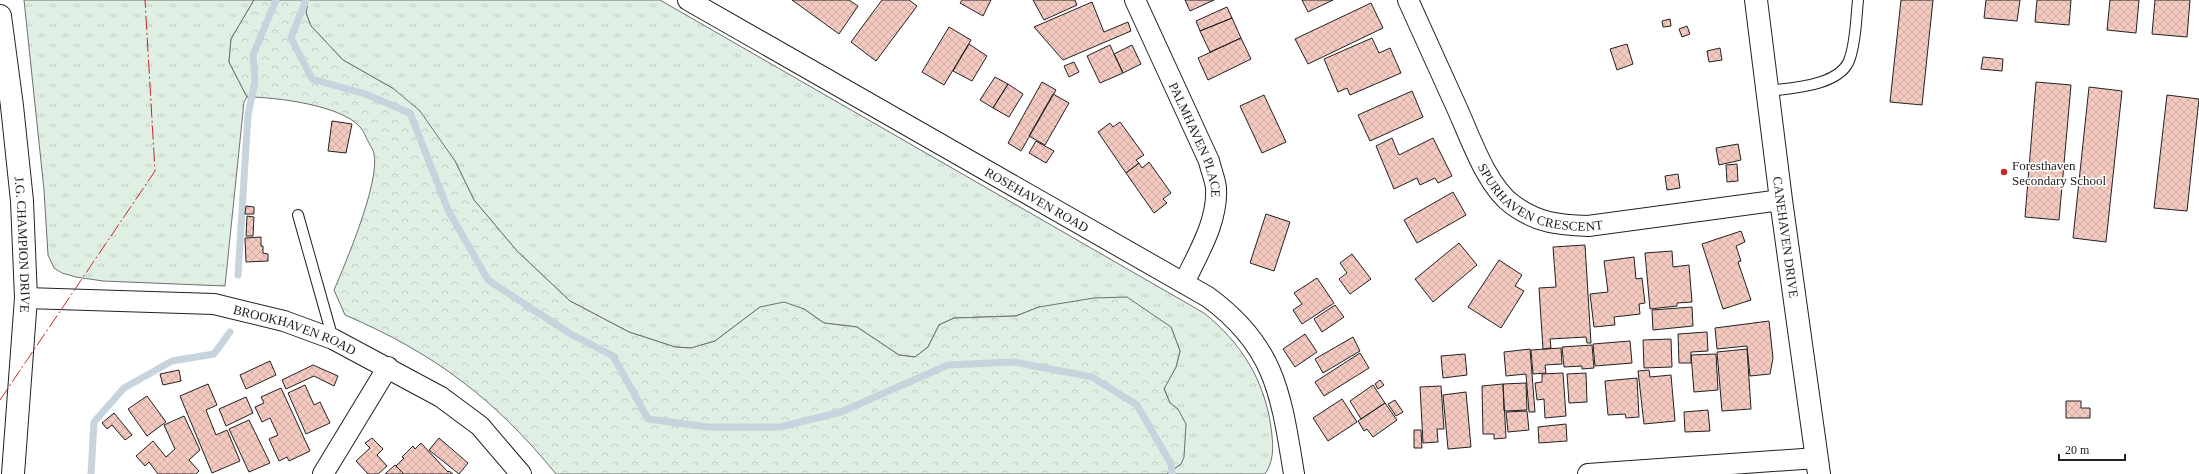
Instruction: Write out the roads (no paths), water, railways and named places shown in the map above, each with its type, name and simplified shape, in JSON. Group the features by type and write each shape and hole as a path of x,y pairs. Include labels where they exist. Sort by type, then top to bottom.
{"street":[{"name":"ROSEHAVEN ROAD","path":"688,0 1184,283 1208,297 1229,313 1252,338 1264,356 1280,395 1294,474"},
{"name":"PALMHAVEN PLACE","path":"1135,0 1209,161 1216,187 1215,211 1211,224 1184,283"},
{"name":"SPURHAVEN CRESCENT","path":"1408,0 1480,160 1498,190 1512,205 1534,218 1557,225 1588,226 1781,200"},
{"name":"CANEHAVEN DRIVE","path":"1756,0 1781,200 1818,466"},
{"name":"J.G. CHAMPION DRIVE","path":"0,16 12,106 22,201 26,298 13,474"},
{"name":"BROOKHAVEN ROAD","path":"26,298 214,304 284,321 333,338 441,397 480,426 521,474"},
{"path":"324,474 388,367"},
{"path":"1588,474 1818,466"}],"lane":[{"path":"1768,91 1810,86 1822,82 1844,69 1850,59 1858,0"},
{"path":"298,214 333,338"}],"waterway":[{"path":"238,275 248,115 255,81 253,55 276,0"},
{"path":"306,0 291,38 312,79 365,94 410,113 448,210 488,280 569,333 613,356 648,419 708,427 780,427 841,412 948,365 1014,362 1092,377 1137,405 1171,464 1172,474"},
{"path":"91,474 94,422 124,388 172,361 214,354 230,332"}],"place":[{"name":"Foresthaven Secondary School","path":"2004,172"}]}
